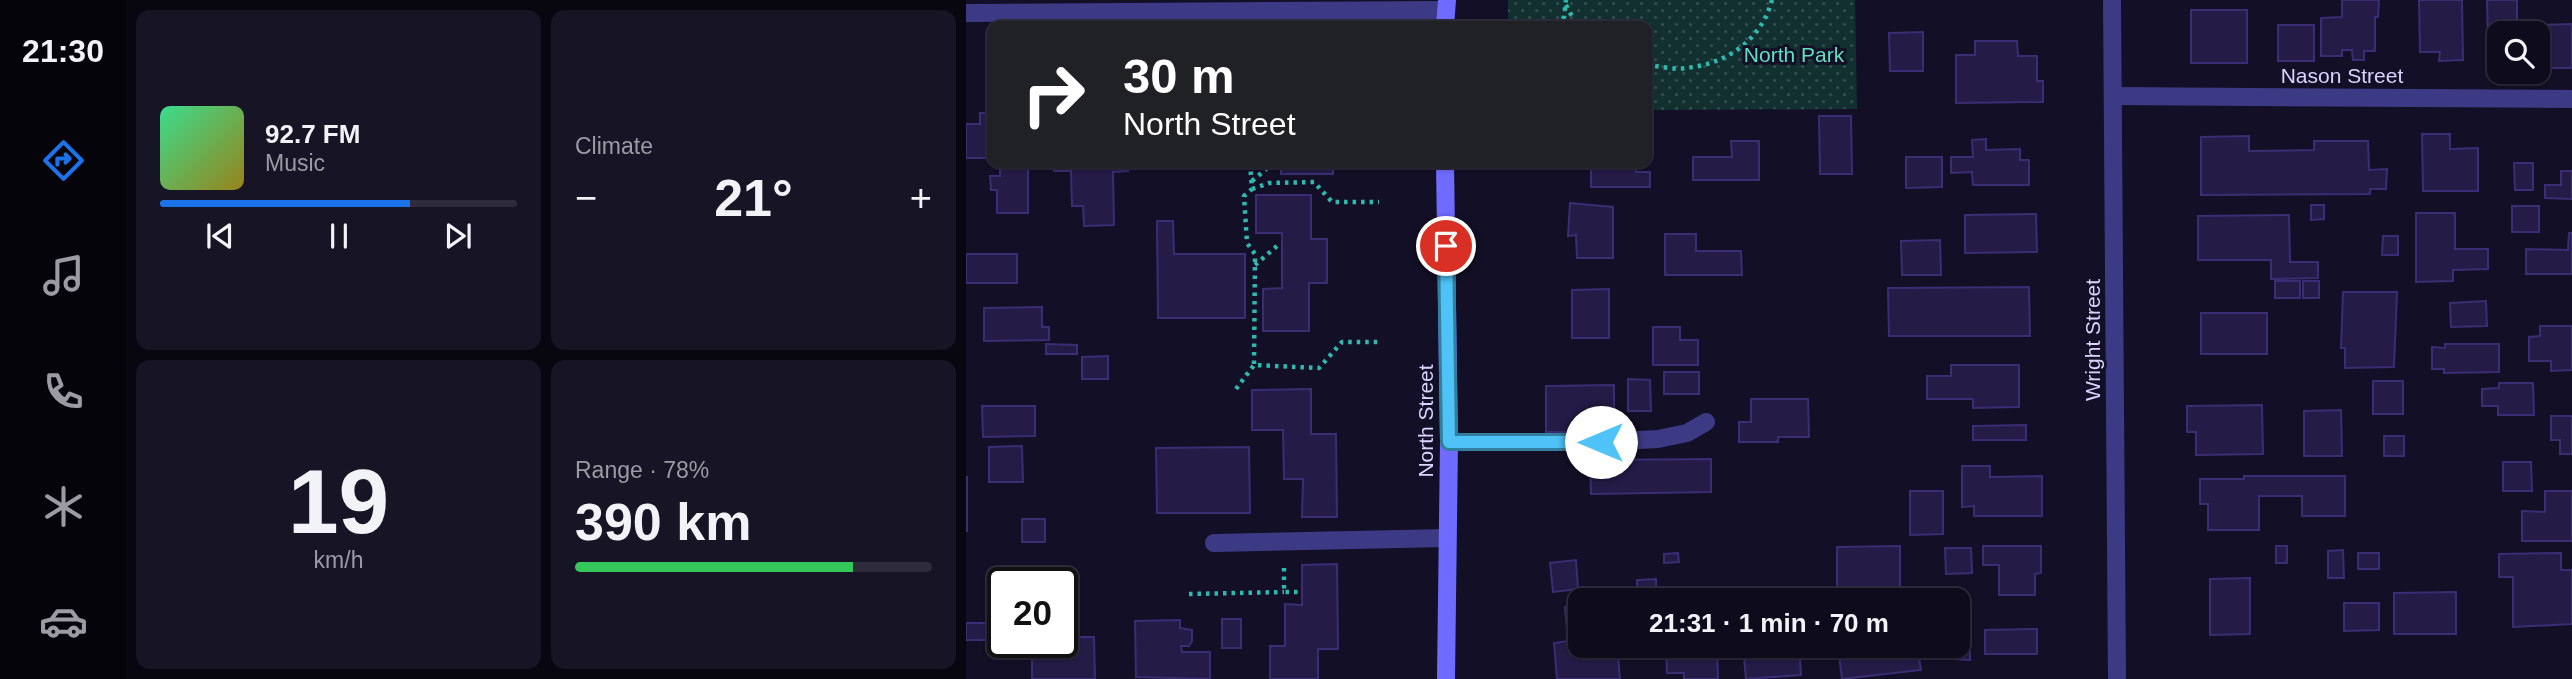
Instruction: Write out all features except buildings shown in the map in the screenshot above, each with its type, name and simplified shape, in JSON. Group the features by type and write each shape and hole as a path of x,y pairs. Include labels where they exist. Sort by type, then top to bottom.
{"main road":[{"name":"North Street","path":"1445,168 1449,442 1446,679"}],"street":[{"name":"Wright Street","path":"2112,0 2117,679"},
{"path":"966,13 1159,5 1446,12"},
{"name":"Nason Street","path":"2113,96 2572,99"},
{"path":"1449,442 1601,442 1658,439 1687,433 1706,422"},
{"path":"1214,543 1447,538"}],"path":[{"path":"1652,66 1684,69 1721,60 1742,48 1758,31 1772,0"},
{"path":"1561,21 1566,2"},
{"path":"1566,2 1575,21"},
{"path":"1250,168 1252,189"},
{"path":"1251,181 1267,168"},
{"path":"1236,389 1254,365 1255,254 1247,243 1244,196 1252,189 1269,183 1314,182 1332,202 1379,202"},
{"path":"1255,266 1277,246 1282,246"},
{"path":"1254,365 1319,368 1342,342 1380,342"},
{"path":"1189,594 1284,589 1302,593"}],"green space":[{"name":"North Park","path":"1508,0 1855,0 1857,109 1652,110 1652,21 1508,21"}],"route":[{"path":"1446,246 1449,442 1601,442"}]}
